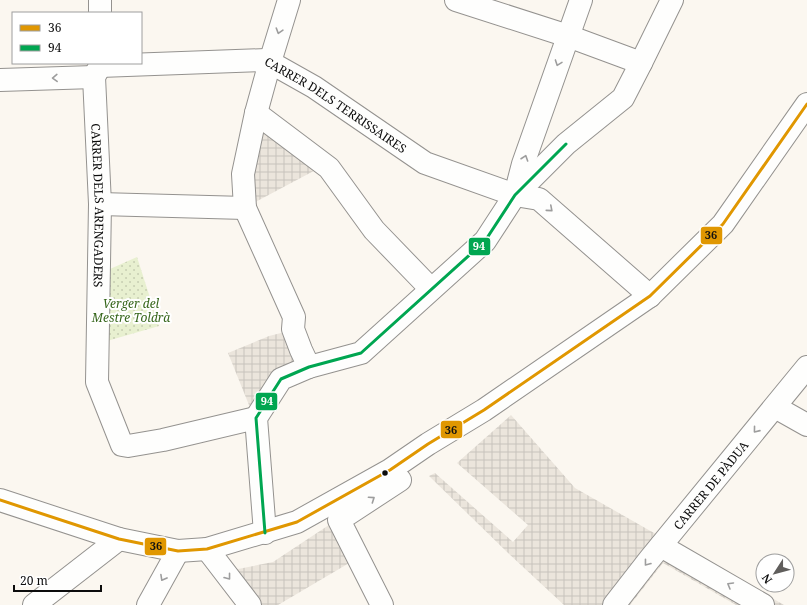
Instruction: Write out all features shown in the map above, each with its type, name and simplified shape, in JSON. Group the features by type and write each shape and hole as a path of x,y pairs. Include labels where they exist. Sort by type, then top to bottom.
{"street":[{"path":"100,0 100,12"},
{"path":"289,0 256,113 243,174 245,208 294,317 293,329 309,367"},
{"path":"456,0 568,36 641,63"},
{"path":"515,195 523,164 539,115 581,0"},
{"path":"265,533 260,411 281,379 309,367 361,353 485,241 515,195 566,144 623,98 672,0"},
{"name":"CARRER DELS TERRISSAIRES","path":"0,80 98,69 266,60 314,87 425,163 515,195 539,199 650,296"},
{"name":"CARRER DELS ARENGADERS","path":"98,69 100,204 97,382 122,444 128,446 163,440 260,411"},
{"path":"0,500 119,539 178,550 207,549 265,533 297,522 390,470 428,444 484,410 650,296 723,224 807,104"},
{"path":"256,113 328,168 374,230 431,289"},
{"path":"100,204 245,208"},
{"name":"CARRER DE PÀDUA","path":"614,605 660,546 807,367"},
{"path":"775,406 807,425"},
{"path":"382,605 339,520 437,455"},
{"path":"34,605 119,539"},
{"path":"660,546 764,605"},
{"path":"207,549 250,605"},
{"path":"148,605 178,550"}],"green space":[{"name":"Verger del Mestre Toldrà","path":"137,257 159,326 107,341 110,269"}],"shaded area":[{"path":"265,115 325,165 248,206"},
{"path":"289,331 302,364 253,415 228,353 269,336"},
{"path":"511,415 575,488 654,533 679,544 755,588 755,593 763,593 784,605 736,605 663,563 630,605 564,605 429,476 435,473 513,542 528,525 457,463"},
{"path":"335,521 356,559 278,605 255,605 233,570 273,562"}],"transit line":[{"name":"36","path":"0,500 119,539 178,551 207,549 297,522 390,470 428,444 484,410 650,296 723,224 807,104"},
{"name":"94","path":"265,533 256,418 281,379 309,367 361,353 485,241 515,195 566,144"}]}
